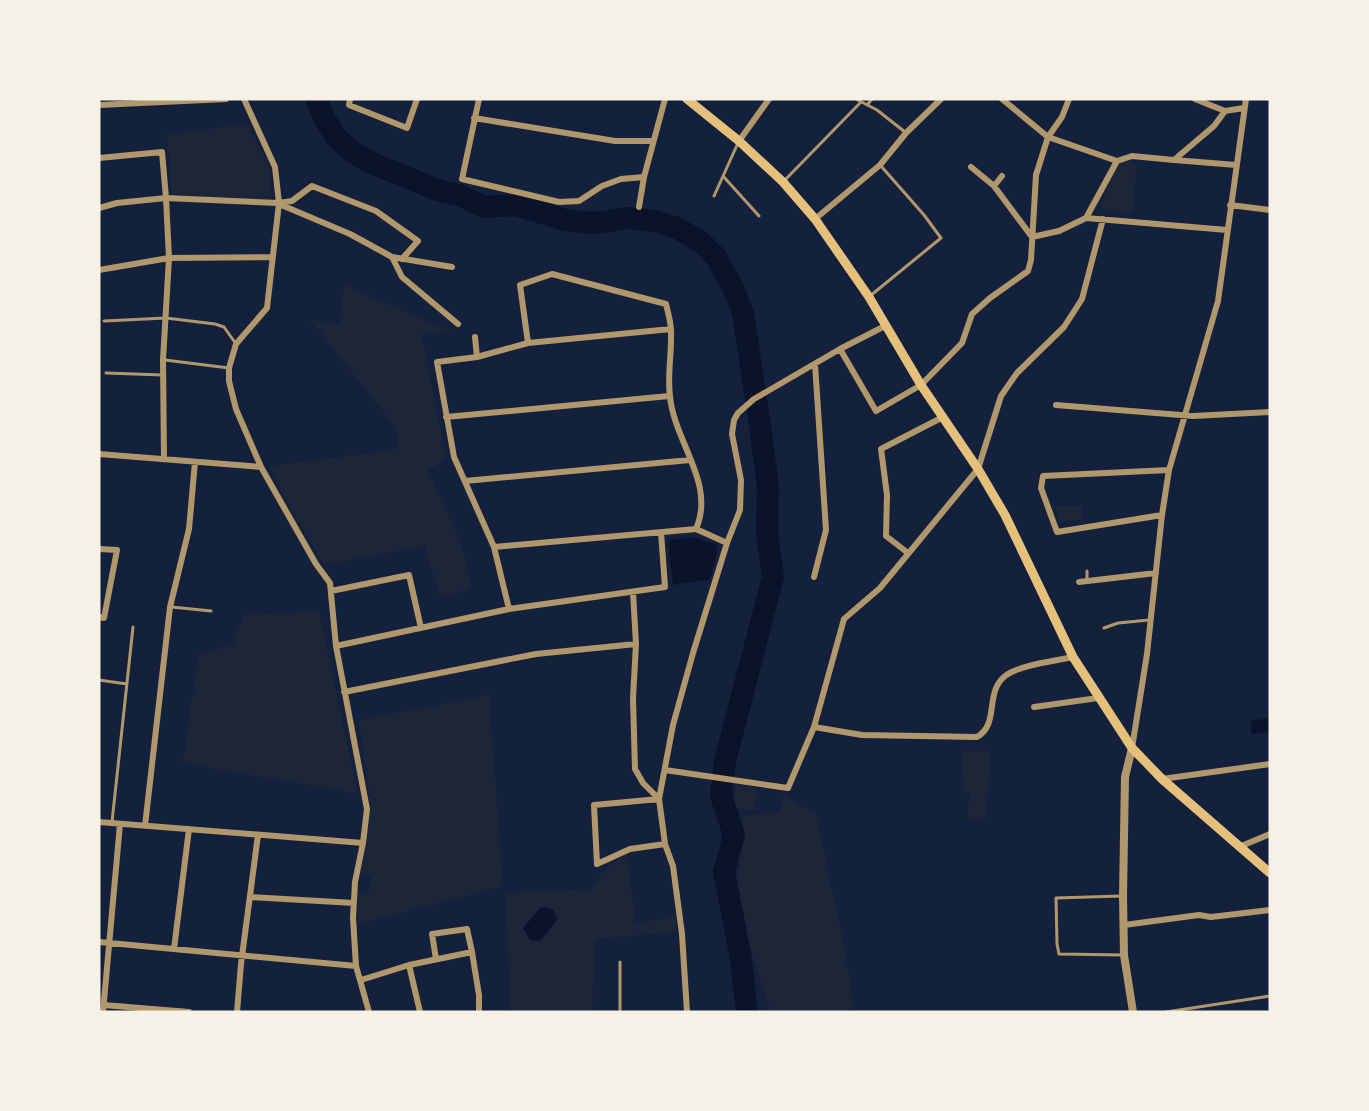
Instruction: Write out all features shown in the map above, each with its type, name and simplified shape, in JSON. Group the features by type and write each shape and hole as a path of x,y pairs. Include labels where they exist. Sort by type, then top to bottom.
{"main road":[{"path":"687,99 739,141 783,182 814,219 869,297 921,385 978,469 1005,514 1073,657 1132,748 1162,779 1270,873"}],"street":[{"path":"99,105 226,99"},
{"path":"244,99 275,167 279,203 267,308 236,344 229,368 229,381 236,410 261,468 316,564 330,583 336,646 367,809 355,882 353,918 356,966 369,1012"},
{"path":"350,99 349,105 407,128 417,99"},
{"path":"479,99 462,179 559,202 579,201 602,186 621,179 644,177"},
{"path":"639,207 652,141 665,99"},
{"path":"739,141 769,99"},
{"path":"1002,99 1048,137 1117,161 1132,156 1236,165"},
{"path":"840,349 876,411 921,385 962,343 972,314 1028,271 1036,175 1048,137 1062,117 1069,99"},
{"path":"1195,99 1225,111 1244,108"},
{"path":"1133,1012 1124,955 1125,777 1132,748 1151,620 1169,470 1218,301 1246,99"},
{"path":"814,219 880,165 937,100"},
{"path":"1174,160 1214,126 1225,111"},
{"path":"474,118 615,141 652,141"},
{"path":"99,158 162,152 169,258 163,360 164,459"},
{"path":"1086,218 1117,161"},
{"path":"971,167 994,186 1032,237"},
{"path":"994,186 1002,176"},
{"path":"99,208 126,202 166,198 279,203 292,201 312,186 376,211 418,241 402,259"},
{"path":"279,203 350,234 392,257 452,267"},
{"path":"1230,205 1270,210"},
{"path":"1032,237 1059,231 1086,218 1227,230"},
{"path":"665,770 788,788 814,727 844,619 880,588 978,469 1001,396 1017,374 1064,327 1082,299 1102,219"},
{"path":"99,270 169,258 272,257"},
{"path":"392,257 402,277 458,324"},
{"path":"528,342 520,285 552,274 666,304 671,329 669,396 675,420 701,487 702,514 696,529"},
{"path":"687,1012 682,934 673,866 665,844 659,799 673,725 727,543 740,510 741,480 732,435 734,420 738,413 754,399 840,349 885,326"},
{"path":"509,609 494,547 454,457 437,362 477,357 528,342 671,329"},
{"path":"475,337 477,357"},
{"path":"814,577 826,530 815,364"},
{"path":"446,417 669,396"},
{"path":"1056,405 1185,416 1270,412"},
{"path":"908,553 886,536 887,495 881,449 943,417"},
{"path":"99,454 261,468"},
{"path":"465,481 690,460"},
{"path":"145,826 170,607 189,529 195,462"},
{"path":"1162,515 1057,532 1041,488 1043,476 1169,470"},
{"path":"494,547 696,529 727,543"},
{"path":"336,646 509,609 665,587 662,532"},
{"path":"99,549 117,550 104,618 99,617"},
{"path":"1080,582 1156,573"},
{"path":"331,591 409,575 421,628"},
{"path":"633,592 636,644 633,698 635,769 643,783 659,799"},
{"path":"344,692 536,654 636,644"},
{"path":"814,727 862,735 978,736 985,732 990,723 992,698 996,687 1005,676 1018,670 1073,657"},
{"path":"1034,707 1098,698"},
{"path":"1162,779 1270,765"},
{"path":"659,799 594,805 597,864 630,849 665,844"},
{"path":"99,822 363,843"},
{"path":"120,824 104,1008 189,1012"},
{"path":"174,949 189,829"},
{"path":"237,1012 258,834"},
{"path":"1239,847 1270,834"},
{"path":"250,897 354,903"},
{"path":"1124,926 1199,915 1211,917 1270,910"},
{"path":"436,959 432,934 467,929 479,995 479,1012"},
{"path":"99,942 356,966"},
{"path":"361,980 409,965 472,952"},
{"path":"409,965 420,1012"}],"lane":[{"path":"856,99 878,110 906,133"},
{"path":"867,105 872,99"},
{"path":"783,182 861,102"},
{"path":"714,196 739,141"},
{"path":"869,297 941,238 880,165"},
{"path":"723,176 759,216"},
{"path":"104,321 166,318 215,324 224,327 236,344"},
{"path":"163,360 229,368"},
{"path":"106,373 163,375"},
{"path":"1087,571 1087,581"},
{"path":"170,607 211,611"},
{"path":"1104,628 1118,623 1151,620"},
{"path":"111,823 133,627"},
{"path":"99,680 127,684"},
{"path":"1123,896 1056,898 1059,954 1124,955"},
{"path":"620,962 620,1012"},
{"path":"1166,1012 1270,996"}],"shaded area":[{"path":"248,124 270,168 272,202 172,194 167,134"},
{"path":"1120,161 1136,163 1134,213 1106,211 1100,204"},
{"path":"344,285 453,332 421,333 446,458 428,471 463,548 471,589 440,596 425,546 324,565 282,494 270,466 394,450 398,446 397,429 311,320 340,323"},
{"path":"1055,506 1082,506 1082,520 1059,522"},
{"path":"693,537 717,545 710,579 673,585 668,543 671,540"},
{"path":"319,611 358,794 183,763 198,654 233,645 243,615"},
{"path":"489,695 503,886 358,924 358,892 368,894 371,877 360,875 370,797 359,720"},
{"path":"1270,718 1270,732 1252,734 1250,721"},
{"path":"961,751 991,751 986,817 968,818 969,793 964,792"},
{"path":"736,784 757,788 754,811 734,808"},
{"path":"784,794 800,806 815,810 845,950 853,1012 771,1012 750,949 737,890 743,816 780,811"},
{"path":"627,853 635,922 676,918 676,932 595,939 592,1012 511,1012 505,893 591,889 605,869"},
{"path":"547,907 553,910 558,919 540,941 530,940 523,928 540,908"}],"waterway":[{"path":"316,99 336,137 352,152 374,164 485,207 516,205 565,220 593,223 630,218 655,221 677,228 701,242 716,257 734,290 743,313 760,426 768,487 767,534 773,577 725,761 721,796 734,835 724,872 740,953 747,1012"}]}
